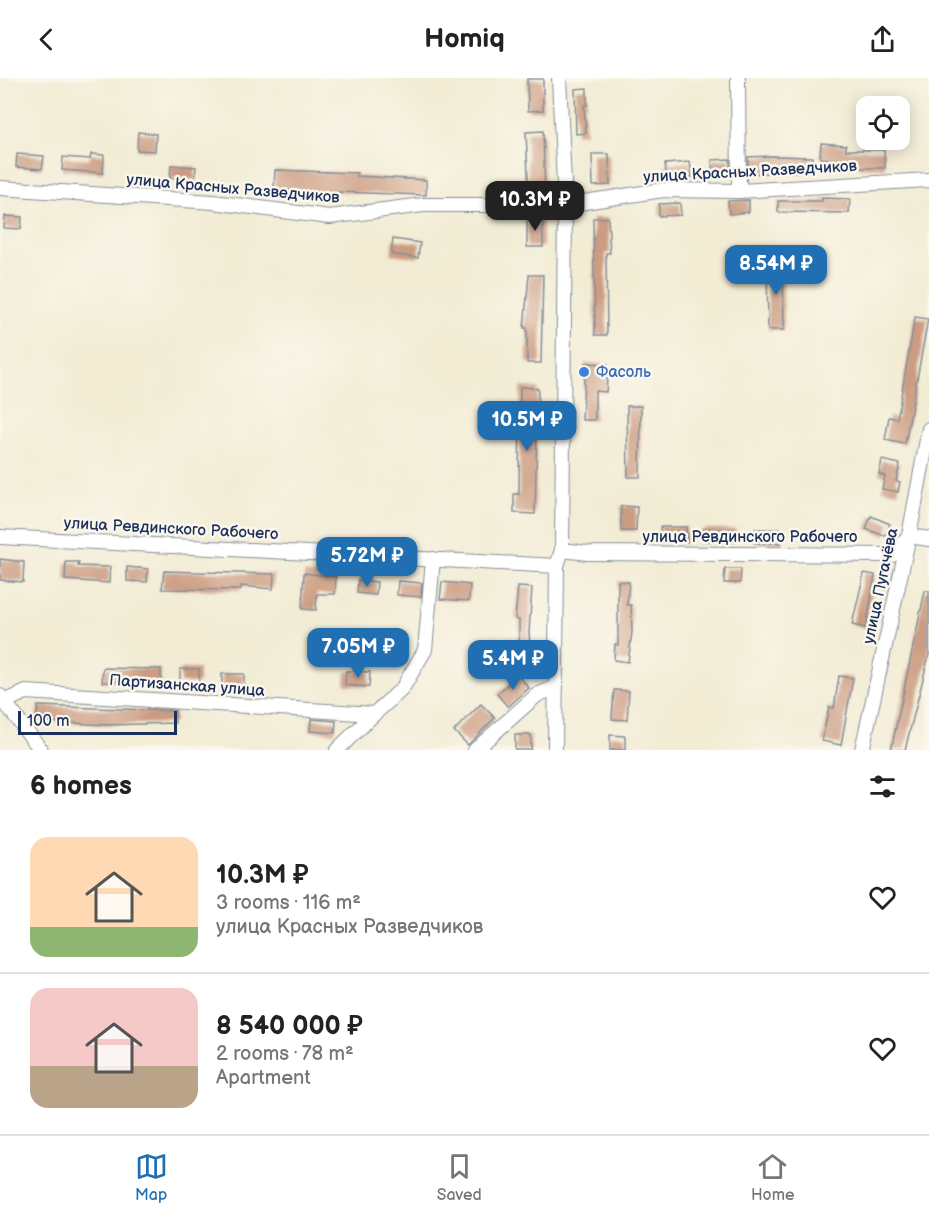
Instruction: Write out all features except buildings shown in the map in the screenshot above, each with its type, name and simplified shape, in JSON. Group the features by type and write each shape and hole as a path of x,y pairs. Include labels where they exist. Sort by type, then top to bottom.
{"street":[{"path":"555,750 557,566 562,550 565,205 559,78"},
{"path":"738,78 739,191"},
{"name":"улица Красных Разведчиков","path":"0,188 213,202 329,217 423,205 565,205 663,190 739,191 929,180"},
{"name":"улица Пугачёва","path":"862,750 909,536 929,429"},
{"path":"909,536 929,539"},
{"name":"улица Ревдинского Рабочего","path":"562,550 588,553 892,555 909,536"},
{"name":"улица Ревдинского Рабочего","path":"0,537 557,566"},
{"path":"337,750 402,689 425,650 433,559"},
{"path":"475,750 537,695 556,687"},
{"name":"Партизанская улица","path":"2,699 26,692 374,714"},
{"path":"2,699 41,750"}],"place":[{"name":"Фасоль","path":"584,372"}]}
